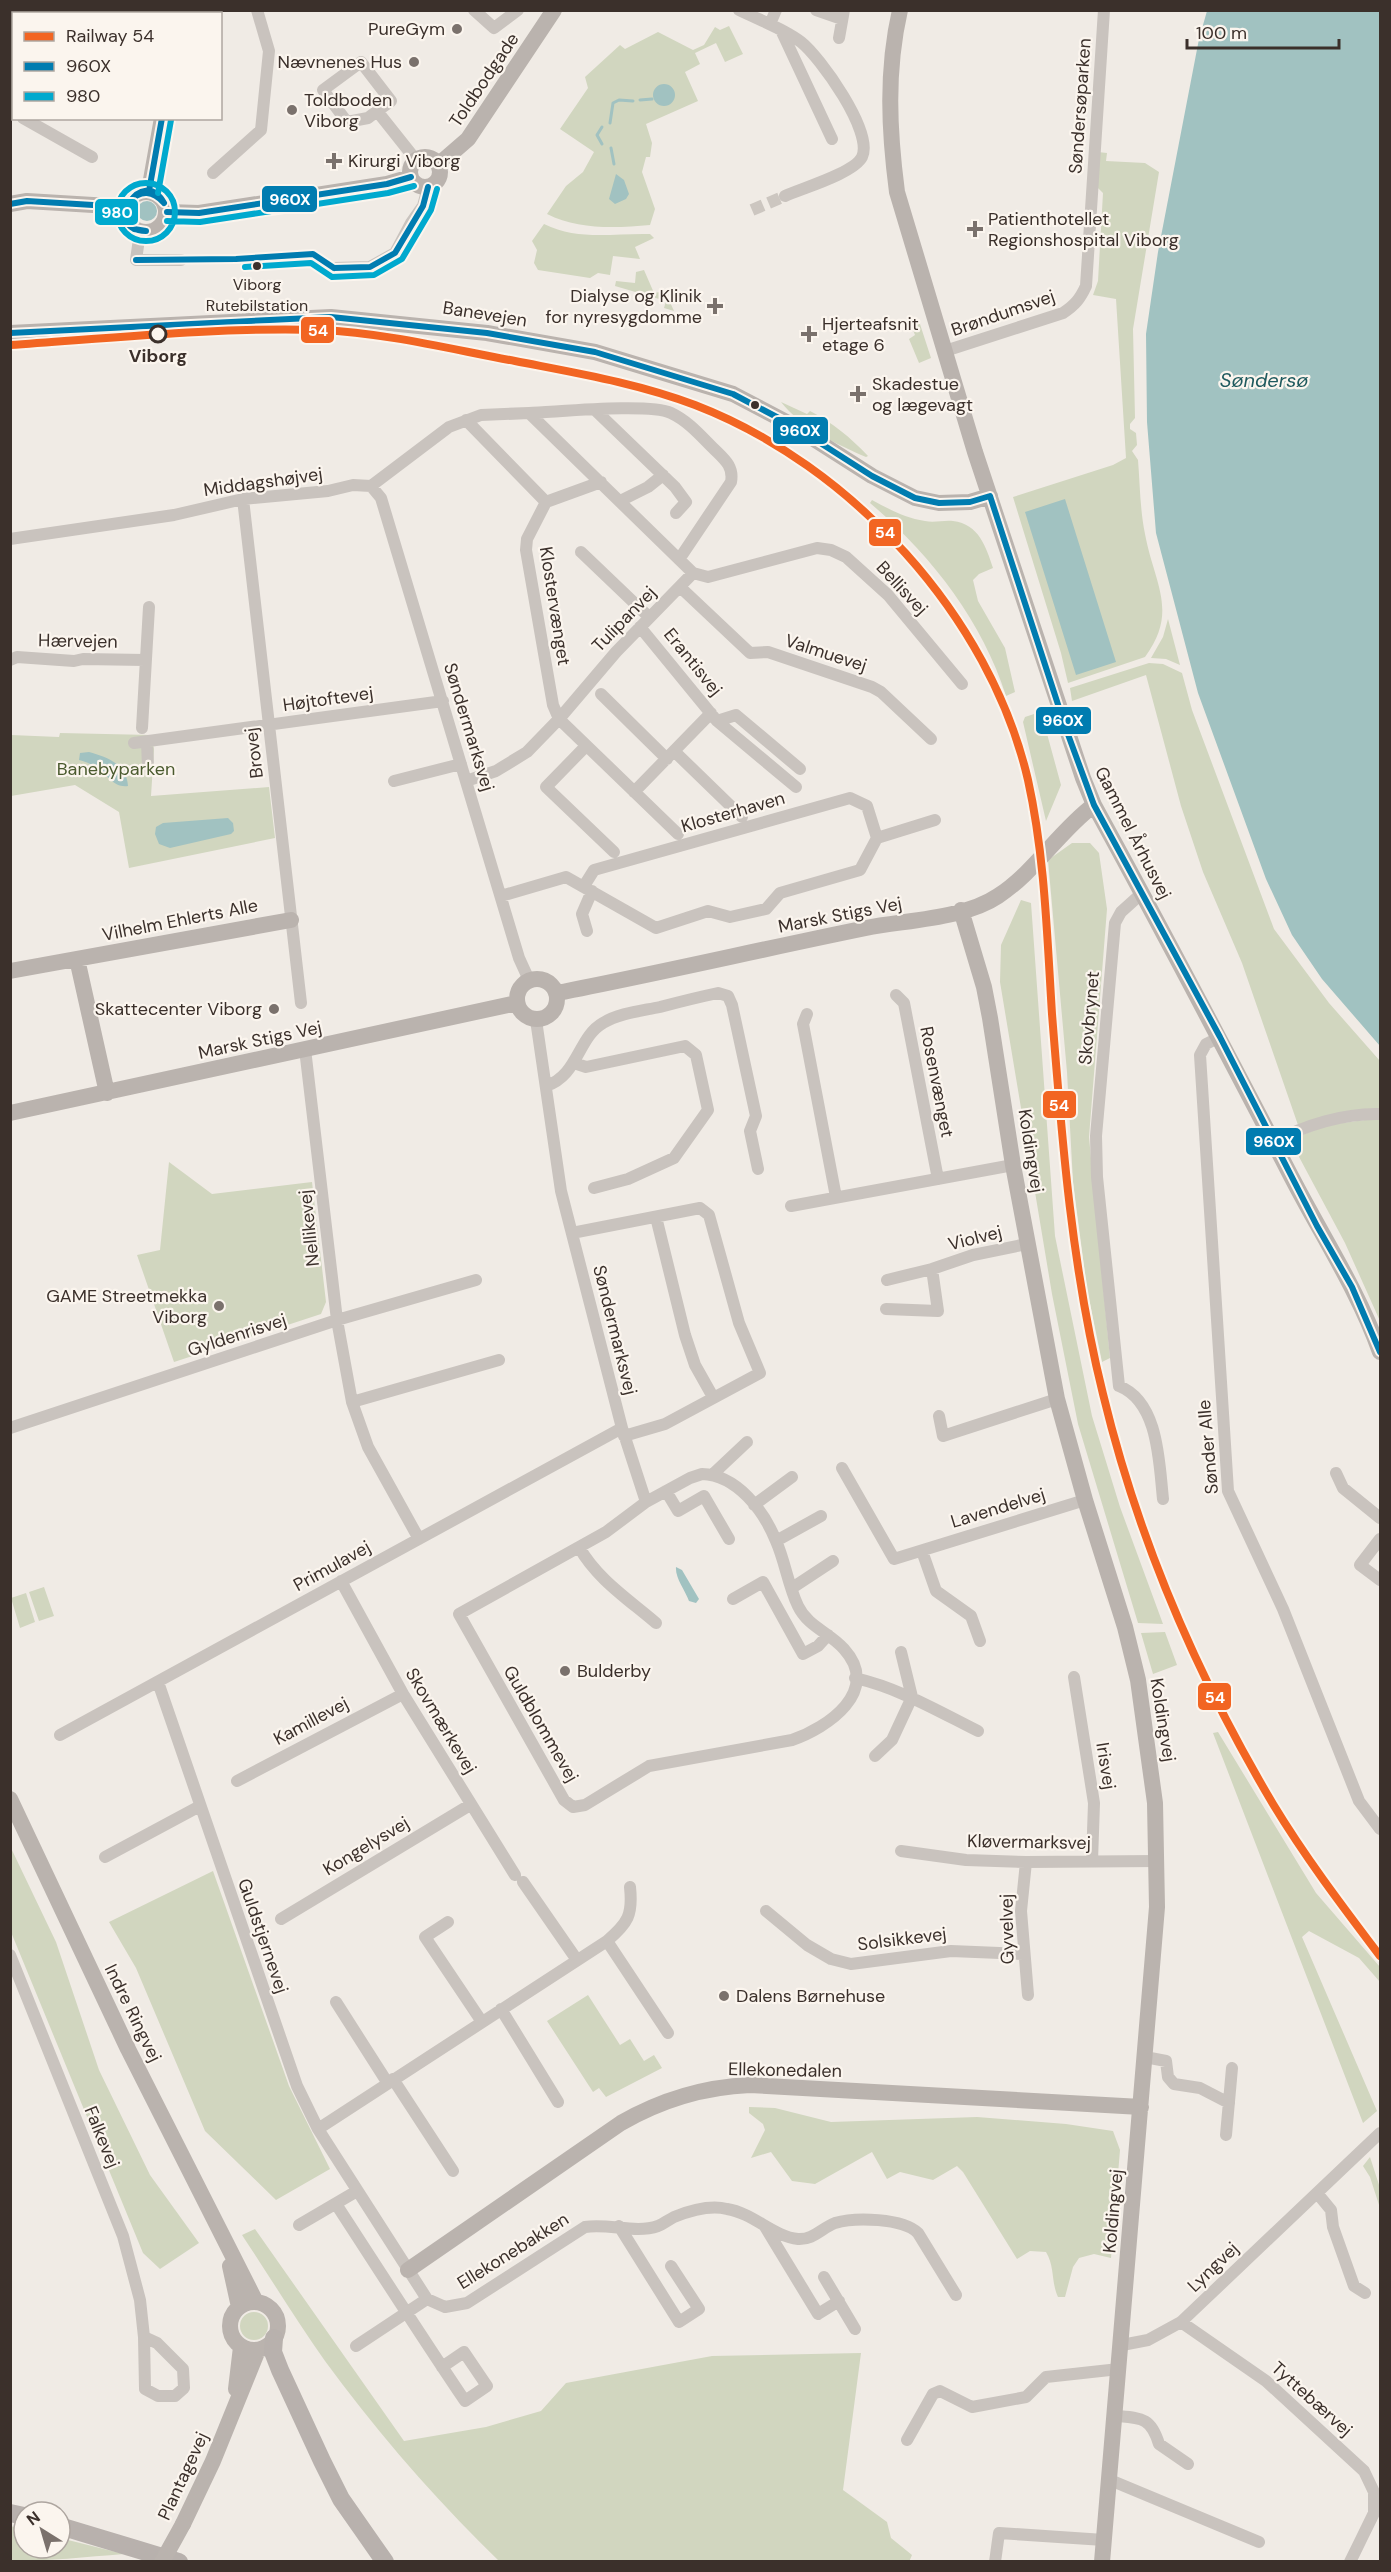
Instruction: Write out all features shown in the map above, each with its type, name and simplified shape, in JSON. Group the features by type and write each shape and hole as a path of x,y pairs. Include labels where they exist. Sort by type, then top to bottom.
{"main road":[{"path":"274,2338 273,2352 280,2370 322,2461 341,2499 385,2562"},
{"path":"72,2530 180,2562"}],"street":[{"path":"213,173 261,130 269,51 257,10"},
{"path":"474,10 494,28 518,10"},
{"name":"Toldbodgade","path":"438,165 468,139 554,10"},
{"path":"739,10 775,27 805,46 837,86 859,126 864,145 862,157 851,168 785,196"},
{"path":"776,10 775,27 800,71 832,139"},
{"path":"816,10 843,15 839,38"},
{"name":"Gammel Århusvej","path":"900,10 890,79 891,149 897,192 990,496 1066,729 1094,805 1220,1037 1313,1218 1352,1287 1380,1352"},
{"name":"Søndersøparken","path":"1092,204 1104,10"},
{"path":"800,71 800,55 805,46"},
{"path":"361,62 391,101 378,111 368,118 347,122 323,90 361,62"},
{"path":"378,111 416,160"},
{"path":"27,120 92,157"},
{"path":"149,191 162,120"},
{"path":"428,157 438,165 440,176 433,185 428,187 417,185 411,177 410,171 416,160 428,157"},
{"path":"167,212 200,213 387,184 411,177"},
{"path":"334,268 370,267 394,253 423,206 428,187"},
{"path":"149,191 162,198 167,212 159,228 150,232 141,232 130,224 126,207 135,194 149,191"},
{"path":"10,204 27,201 126,207"},
{"name":"Brøndumsvej","path":"945,351 1063,313 1075,305 1086,286 1092,204"},
{"path":"141,232 136,260 176,261"},
{"name":"Banevejen","path":"10,333 331,317 487,333 595,352 733,394 792,425 872,476 915,498 970,502 990,496"},
{"path":"595,410 663,475 686,502 676,513"},
{"path":"371,486 435,436 465,420 481,415 595,410 669,411 684,420 729,464 732,475 731,482 680,558"},
{"path":"529,413 693,573"},
{"path":"465,420 546,502 591,488 601,482"},
{"path":"620,501 648,487 663,475"},
{"name":"Middagshøjvej","path":"10,539 174,515 243,500 328,491 353,485 371,486"},
{"name":"Søndermarksvej","path":"371,486 381,498 519,958 530,980"},
{"name":"Brovej","path":"243,500 301,1003"},
{"name":"Klostervænget","path":"546,502 527,539 526,550 553,705 559,719"},
{"name":"Bellisvej","path":"693,573 708,577 817,548 831,550 846,557 888,595 962,684"},
{"name":"Klostervænget","path":"580,552 650,617"},
{"name":"Tulipanvej","path":"466,782 518,760 559,719 585,686 693,573"},
{"name":"Valmuevej","path":"680,587 750,653 768,652 872,687 881,692 932,739"},
{"path":"142,728 149,607"},
{"name":"Erantisvej","path":"640,627 714,717 796,787"},
{"name":"Hærvejen","path":"10,660 17,657 74,661 83,659 145,660"},
{"path":"601,694 742,818"},
{"name":"Højtoftevej","path":"148,767 140,742 443,701"},
{"name":"Erantisvej","path":"714,717 736,715 800,769"},
{"path":"634,792 714,717"},
{"path":"559,719 678,834"},
{"path":"586,746 546,787 614,852"},
{"path":"394,781 461,764"},
{"name":"Klosterhaven","path":"588,888 594,870 850,798 867,806 877,838"},
{"name":"Marsk Stigs Vej","path":"557,993 961,910 997,897 1007,890 1075,819 1094,805"},
{"path":"501,896 566,877 656,928 708,911 730,917 766,909 780,893 860,870 877,838 935,820"},
{"path":"588,888 582,914 588,931"},
{"name":"Skovbrynet","path":"1141,894 1121,912 1115,923 1096,1136 1097,1177 1119,1386 1131,1391 1147,1415 1158,1454 1163,1499"},
{"name":"Koldingvej","path":"961,910 986,998 1027,1245 1057,1399 1085,1500 1125,1627 1138,1680 1155,1803 1157,1907 1102,2562"},
{"name":"Vilhelm Ehlerts Alle","path":"10,971 291,920"},
{"path":"77,959 107,1093"},
{"path":"530,980 549,982 557,993 557,1003 553,1012 545,1018 536,1020 524,1015 517,1003 519,989 530,980"},
{"path":"546,1086 557,1082 574,1063 595,1029 603,1023 621,1015 718,993 728,996 732,1005 756,1116 750,1131 758,1169"},
{"name":"Rosenvænget","path":"896,995 904,1003 938,1179"},
{"name":"Marsk Stigs Vej","path":"10,1113 517,1003"},
{"path":"807,1014 803,1024 836,1197"},
{"name":"Søndermarksvej","path":"536,1020 561,1191 623,1432 646,1502"},
{"name":"Sønder Alle","path":"1220,1037 1206,1044 1200,1055 1228,1491 1283,1609 1359,1802 1375,1816 1380,1829"},
{"path":"574,1063 586,1067 686,1046 696,1054 708,1110 674,1158 628,1179 594,1188"},
{"name":"Nellikevej","path":"305,1049 338,1320 352,1402 368,1448 419,1539"},
{"path":"1274,1142 1287,1134 1320,1123 1354,1116 1380,1114"},
{"path":"791,1206 1013,1165"},
{"path":"572,1233 700,1208 709,1215 739,1323 760,1373 665,1424 623,1432"},
{"path":"656,1217 685,1335 695,1365 713,1397"},
{"name":"Violvej","path":"887,1280 932,1269 973,1255 1027,1245"},
{"name":"Violvej","path":"886,1309 938,1311 932,1269"},
{"name":"Gyldenrisvej","path":"10,1428 338,1320 476,1280"},
{"path":"352,1402 499,1360"},
{"path":"939,1416 943,1436 1057,1399"},
{"name":"Primulavej","path":"60,1735 419,1539 623,1432"},
{"name":"Guldblommevej","path":"747,1442 713,1474 702,1474 690,1478 646,1502 606,1532 459,1614 564,1800 573,1807 585,1805 649,1766 792,1740 809,1734 839,1714 854,1691 855,1678"},
{"name":"Lavendelvej","path":"842,1468 894,1559 1085,1500"},
{"path":"1336,1473 1343,1488 1380,1518"},
{"path":"713,1474 737,1486 754,1505 776,1541 797,1605 806,1618 850,1656 855,1667 855,1678 878,1683 912,1697 978,1731"},
{"path":"754,1505 792,1477"},
{"path":"666,1491 678,1511 704,1496 729,1539"},
{"path":"776,1541 820,1516"},
{"path":"1380,1539 1360,1565 1380,1580"},
{"path":"579,1547 589,1565 599,1575 656,1623"},
{"path":"922,1551 936,1591 971,1616 980,1641"},
{"path":"792,1588 833,1561"},
{"name":"Skovmærkevej","path":"341,1581 403,1694 470,1805 577,1960"},
{"path":"733,1599 763,1582 803,1654 818,1646 828,1635"},
{"path":"875,1756 892,1740 912,1697 901,1652"},
{"name":"Irisvej","path":"1074,1677 1094,1803 1092,1861"},
{"name":"Guldstjernevej","path":"158,1682 297,2086 318,2129 408,2270"},
{"name":"Kamillevej","path":"237,1781 403,1694"},
{"name":"Indre Ringvej","path":"10,1800 118,2028 256,2302"},
{"name":"Kongelysvej","path":"281,1918 470,1805"},
{"path":"105,1857 200,1806"},
{"name":"Kløvermarksvej","path":"901,1851 966,1860 1157,1861"},
{"name":"Gyvelvej","path":"1026,1862 1021,1911 1028,1995"},
{"path":"318,2129 390,2080 607,1941 624,1926 632,1907 630,1887"},
{"name":"Solsikkevej","path":"766,1911 807,1945 831,1959 851,1964 951,1951 1023,1953"},
{"path":"448,1922 425,1937 482,2022"},
{"path":"607,1941 668,2033"},
{"name":"Falkevej","path":"10,1955 123,2236 140,2300 144,2337 145,2389 158,2396 175,2396 184,2388 183,2369 157,2343 144,2337"},
{"path":"336,2002 453,2171"},
{"path":"501,2008 558,2102"},
{"path":"1145,2057 1166,2061 1168,2076 1174,2084 1200,2088 1229,2103"},
{"path":"1226,2135 1232,2068"},
{"name":"Ellekonedalen","path":"408,2270 621,2123 646,2108 698,2091 750,2085 1141,2107"},
{"name":"Lyngvej","path":"1122,2345 1148,2340 1181,2322 1380,2133"},
{"path":"299,2225 357,2191"},
{"path":"1317,2193 1332,2210 1333,2227 1354,2286 1365,2293"},
{"path":"336,2204 442,2367"},
{"name":"Ellekonebakken","path":"428,2299 445,2307 467,2303 585,2227 599,2225 643,2228 657,2226 674,2217 714,2207 746,2213 785,2236 799,2239 813,2236 834,2224 854,2220 902,2223 912,2227 918,2233 956,2295"},
{"path":"762,2223 818,2314 838,2301"},
{"path":"619,2226 679,2322 699,2309 671,2265"},
{"name":"Indre Ringvej","path":"224,2242 239,2307"},
{"path":"356,2346 428,2299 408,2270"},
{"path":"824,2277 855,2329"},
{"path":"256,2302 269,2307 277,2318 277,2332 264,2348 249,2348 233,2338 230,2328 231,2316 239,2307 256,2302"},
{"name":"Tyttebærvej","path":"1181,2322 1266,2381 1364,2470 1374,2492 1374,2513 1350,2562"},
{"name":"Plantagevej","path":"162,2562 213,2461 235,2404 249,2348"},
{"path":"907,2440 933,2394 940,2391 972,2407 1026,2397 1046,2377 1119,2369"},
{"path":"1116,2416 1141,2418 1154,2428 1159,2445 1188,2464"},
{"path":"1110,2480 1259,2542"},
{"path":"995,2562 999,2533 1104,2540"}],"green space":[{"path":"729,26 743,54 725,62 716,43 695,53 700,64 685,72 698,101 646,124 652,143 650,157 646,157 642,172 655,209 650,225 611,227 584,225 547,214 566,186 583,172 594,152 560,129 588,88 585,77 620,45 625,49 658,32 693,50 704,45 715,27 720,30"},
{"path":"1098,152 1107,153 1106,161 1145,163 1159,172 1133,329 1135,418 1130,424 1130,429 1136,433 1137,445 1132,451 1138,460 1143,525 1158,582 1162,611 1161,625 1145,657 1068,683 1013,497 1113,465 1126,458 1116,299 1093,295 1098,281 1103,193 1097,187"},
{"path":"544,224 570,233 650,234 654,238 635,247 640,259 613,256 610,275 598,273 590,278 538,270 534,263 537,250 532,241"},
{"path":"644,270 654,293 665,291 674,311 664,308 666,301 615,286 616,281 635,283 636,272"},
{"path":"919,321 931,358 919,363 909,339 915,335 911,325"},
{"path":"781,402 807,414 810,411 826,420 868,456 820,434 798,419"},
{"path":"872,500 897,513 918,520 962,523 980,538 993,568 979,574 973,580 978,601 1005,648 1015,692 1006,696 983,641 951,590 913,544 870,503"},
{"path":"1168,619 1180,665 1166,659 1151,658 1163,637"},
{"path":"1149,663 1163,664 1182,673 1192,710 1274,929 1329,1003 1380,1061 1380,1111 1298,1125 1242,963 1203,872 1181,806 1146,675 1072,701 1070,688"},
{"path":"1037,713 1043,719 1061,785 1046,821 1023,722 1025,717"},
{"name":"Banebyparken","path":"60,733 151,735 154,749 151,796 269,787 275,838 129,868 119,812 75,785 11,796 11,735 59,737"},
{"path":"1072,843 1090,843 1099,853 1107,909 1089,1137 1110,1358 1102,1362 1087,1289 1073,1182 1067,1072 1048,860"},
{"path":"1021,900 1031,903 1055,1236 1092,1416 1120,1507 1163,1624 1138,1623 1078,1424 1052,1294 1000,982 1001,945"},
{"path":"1380,1118 1380,1321 1345,1243 1290,1140 1327,1125"},
{"path":"169,1162 212,1194 312,1182 326,1302 321,1314 174,1362 137,1255 160,1250"},
{"path":"44,1587 54,1616 39,1621 29,1592"},
{"path":"26,1593 35,1622 20,1628 11,1598"},
{"path":"1165,1632 1177,1665 1153,1674 1141,1633"},
{"path":"1218,1732 1316,1893 1380,1967 1380,1982 1359,1958 1309,1931 1302,1937 1377,2111 1363,2123 1213,1733"},
{"path":"10,1846 56,1942 99,2070 150,2175 199,2243 160,2269 143,2253 11,1932"},
{"path":"213,1871 289,2086 330,2169 276,2200 205,2131 136,1968 109,1922"},
{"path":"588,1995 620,2045 630,2039 644,2061 654,2055 662,2068 606,2097 599,2088 593,2092 547,2021"},
{"path":"749,2107 775,2108 831,2122 977,2117 1066,2124 1113,2131 1120,2150 1111,2258 1094,2254 1079,2258 1073,2267 1065,2297 1058,2297 1051,2263 1046,2252 1030,2251 1017,2259 957,2166 933,2180 900,2172 887,2179 872,2152 815,2184 792,2181 771,2152 751,2158 765,2130 763,2124 749,2113"},
{"path":"1370,2157 1380,2188 1380,2208 1370,2177 1363,2166"},
{"path":"255,2229 404,2441 486,2427 541,2411 566,2383 712,2356 861,2353 843,2490 887,2522 891,2538 912,2555 909,2562 499,2561 408,2465 325,2361 242,2235"},
{"path":"254,2312 264,2316 268,2326 264,2336 254,2340 244,2336 240,2326 244,2316"},
{"path":"10,2526 12,2526 12,2560 53,2560 11,2561"},
{"path":"72,2541 124,2554 72,2558"}],"water":[{"name":"Søndersø","path":"1207,11 1380,11 1380,1046 1322,979 1292,935 1266,879 1198,693 1156,533 1147,422 1146,334 1158,252 1199,39"},
{"path":"664,84 672,87 675,95 672,103 664,106 656,103 653,95 656,87"},
{"path":"616,174 624,180 629,194 626,199 615,204 609,199"},
{"path":"147,201 154,204 157,211 154,218 147,221 140,218 137,211 140,204"},
{"path":"1065,499 1116,662 1076,675 1025,512"},
{"path":"89,752 103,756 120,767 127,778 128,786 115,783 87,762 79,760 80,753"},
{"path":"228,818 233,823 234,831 231,834 170,848 159,844 155,834 156,827 163,823"},
{"path":"676,1567 682,1570 699,1599 696,1603 689,1601 679,1580"}],"waterway":[{"path":"640,100 652,99"},
{"path":"610,123 613,103 619,100 633,101"},
{"path":"602,127 597,135 602,144"},
{"path":"611,148 614,164"}],"tunnel":[{"path":"752,210 785,196"}],"rail line":[{"name":"54","path":"10,345 204,332 320,330 369,334 418,342 606,379 673,397 753,432 808,466 859,507 906,554 947,605 982,661 1009,719 1028,780 1042,867 1060,1110 1076,1253 1092,1347 1117,1448 1134,1501 1152,1554 1195,1656 1245,1756 1298,1843 1380,1956"}],"transit line":[{"name":"960X","path":"149,191 162,120"},
{"name":"980","path":"158,193 171,120"},
{"name":"960X","path":"167,212 199,213 387,184 411,177"},
{"name":"980","path":"140,183 152,183 167,191 175,206 175,212 175,218 167,233 152,241 140,241 125,233 117,218 117,206 125,191 140,183"},
{"name":"980","path":"167,221 200,222 388,193 414,186"},
{"name":"960X","path":"334,268 370,267 395,253 423,206 428,187"},
{"name":"980","path":"245,267 311,263 332,277 374,275 402,259 431,210 437,189"},
{"name":"960X","path":"146,231 133,228 126,221 126,211 130,202 137,194 146,191 155,193 164,203"},
{"name":"960X","path":"146,231 134,229 130,223 127,216 129,202 138,195 147,193 156,196 164,203"},
{"name":"960X","path":"10,204 27,201 126,207"},
{"name":"960X","path":"136,260 236,259 313,254 334,268"},
{"name":"960X","path":"10,333 331,317 487,333 595,352 733,394 792,425 872,476 915,498 939,503 970,502 990,496"},
{"name":"960X","path":"990,496 1066,729 1094,805 1220,1037 1317,1226 1352,1287 1380,1352"}],"place":[{"name":"PureGym","path":"457,29"},
{"name":"Nævnenes Hus","path":"414,62"},
{"name":"Toldboden Viborg","path":"292,110"},
{"name":"Kirurgi Viborg","path":"334,161"},
{"name":"Patienthotellet Regionshospital Viborg","path":"975,229"},
{"name":"Viborg Rutebilstation","path":"257,266"},
{"name":"Dialyse og Klinik for nyresygdomme","path":"715,306"},
{"name":"Viborg","path":"158,334"},
{"name":"Hjerteafsnit etage 6","path":"809,334"},
{"name":"Skadestue og lægevagt","path":"858,394"},
{"name":"Skattecenter Viborg","path":"274,1009"},
{"name":"GAME Streetmekka Viborg","path":"219,1306"},
{"name":"Bulderby","path":"565,1671"},
{"name":"Dalens Børnehuse","path":"724,1996"}]}
